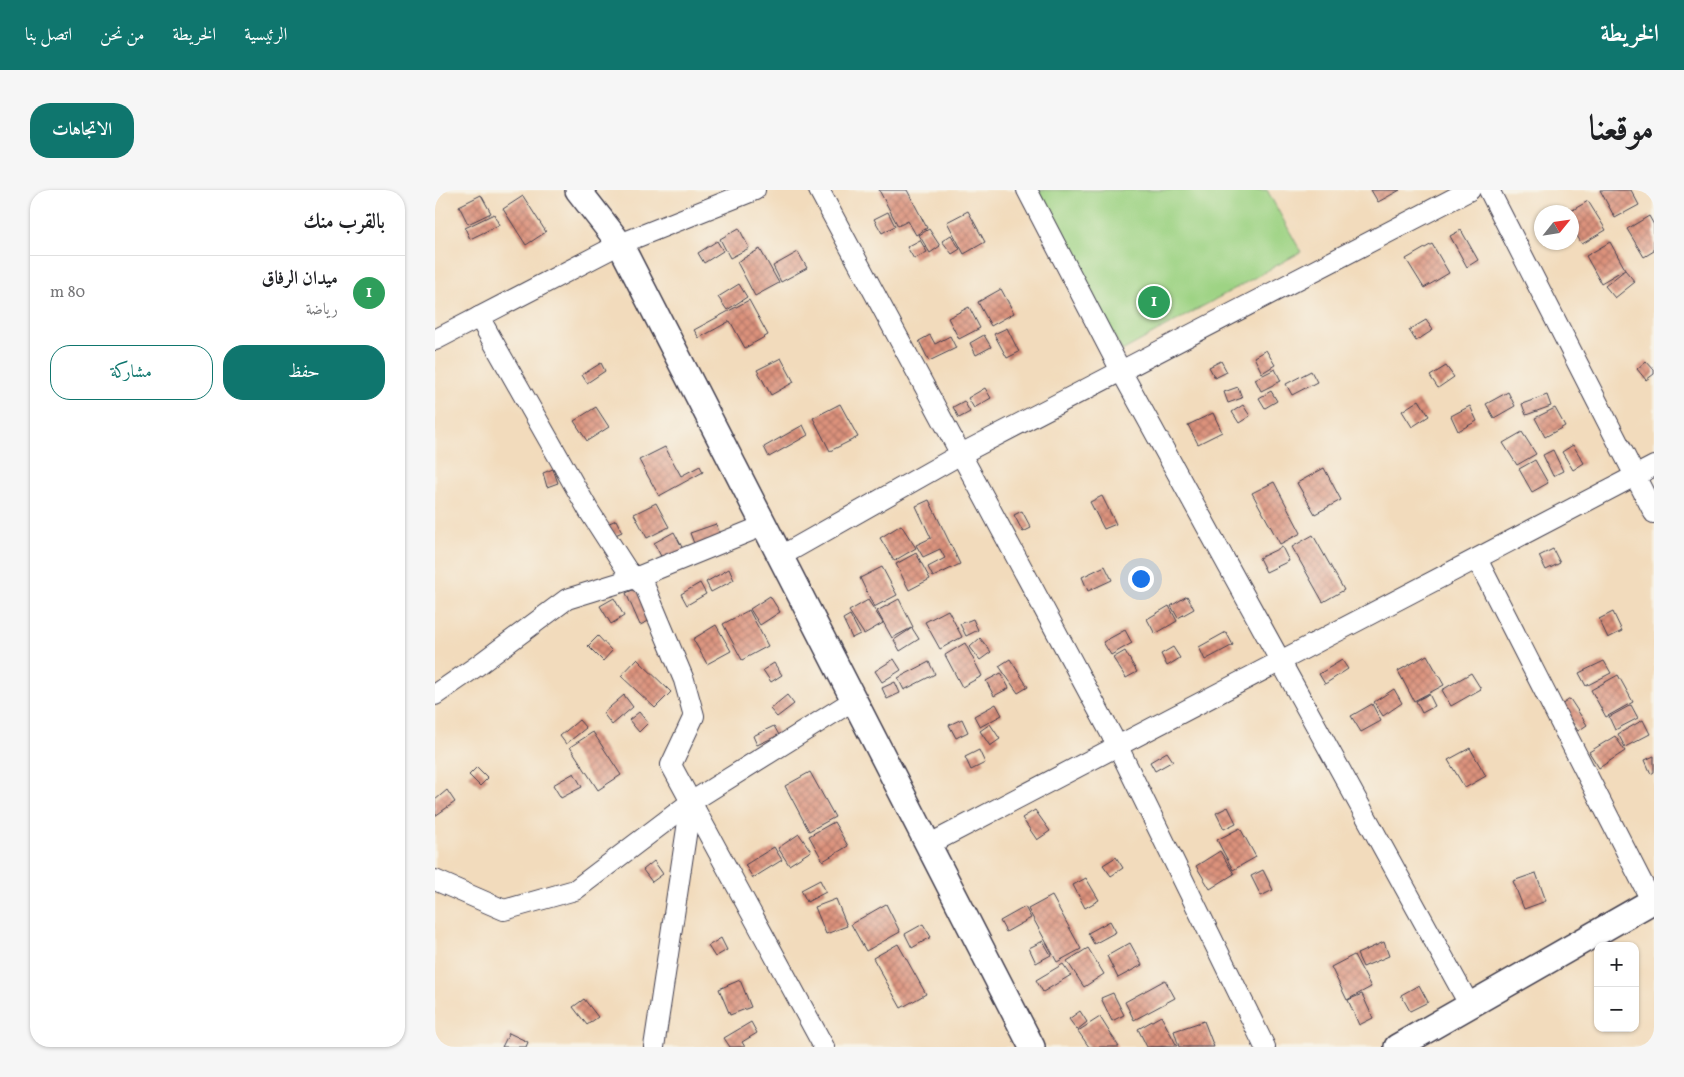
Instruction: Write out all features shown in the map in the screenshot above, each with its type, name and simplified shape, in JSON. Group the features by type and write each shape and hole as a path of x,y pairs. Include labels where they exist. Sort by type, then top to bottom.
{"street":[{"path":"578,190 620,244 1032,1047"},
{"path":"435,340 620,244 755,190"},
{"path":"819,190 1117,745 1265,1047"},
{"path":"1027,190 1121,371 1470,1006"},
{"path":"781,556 961,454 1470,190"},
{"path":"1489,190 1654,513"},
{"path":"479,317 589,511 627,570 645,587 684,680 694,716 671,765 824,1047"},
{"path":"929,845 1117,745 1654,466"},
{"path":"435,695 567,599 635,578 765,525"},
{"path":"1397,1047 1653,901 1477,558"},
{"path":"435,880 505,910 575,890 691,802 854,700"},
{"path":"654,1047 691,802"}],"green space":[{"path":"1037,190 1267,190 1301,252 1122,351"}],"building":[{"path":"879,190 907,190 927,228 916,235 908,221 898,226"},
{"path":"1371,190 1400,190 1378,202"},
{"path":"1600,190 1631,190 1639,205 1615,218"},
{"path":"481,195 491,213 468,224 459,206"},
{"path":"523,196 546,232 526,245 503,209"},
{"path":"1588,201 1606,230 1582,244 1579,239 1579,206"},
{"path":"968,211 985,242 964,254 947,222"},
{"path":"888,212 895,226 882,233 874,219"},
{"path":"494,214 499,225 470,239 465,228"},
{"path":"1649,216 1654,225 1654,251 1644,257 1627,229"},
{"path":"739,228 749,248 730,258 720,239"},
{"path":"929,229 940,246 930,253 919,235"},
{"path":"1461,230 1478,260 1467,267 1450,236"},
{"path":"951,235 960,249 952,254 942,241"},
{"path":"920,240 927,252 914,259 907,247"},
{"path":"717,241 723,251 704,263 698,253"},
{"path":"1610,242 1625,269 1601,283 1586,256"},
{"path":"1432,244 1449,273 1424,288 1406,259"},
{"path":"760,249 779,283 755,296 737,262"},
{"path":"798,252 807,268 781,282 773,266"},
{"path":"1625,270 1635,282 1615,298 1605,286"},
{"path":"739,284 747,297 727,310 718,297"},
{"path":"1001,289 1014,313 991,326 978,302"},
{"path":"749,300 768,335 745,348 730,321 699,338 694,330"},
{"path":"969,307 980,328 959,339 948,318"},
{"path":"1426,320 1433,330 1416,341 1409,330"},
{"path":"1007,328 1019,352 1007,358 994,334"},
{"path":"930,335 935,344 950,336 956,348 929,361 919,341"},
{"path":"984,335 991,347 976,355 970,343"},
{"path":"1266,350 1275,365 1262,373 1254,357"},
{"path":"781,358 794,382 771,395 757,370"},
{"path":"1221,361 1227,372 1215,378 1209,367"},
{"path":"1646,361 1654,370 1654,374 1646,380 1637,369"},
{"path":"601,363 605,371 587,383 582,375"},
{"path":"1446,366 1454,377 1438,388 1430,376"},
{"path":"1275,369 1281,381 1261,391 1255,379"},
{"path":"1311,371 1317,382 1292,395 1286,384"},
{"path":"1238,387 1242,398 1228,403 1224,392"},
{"path":"985,388 991,398 974,408 968,398"},
{"path":"1271,391 1277,401 1265,408 1259,398"},
{"path":"1508,392 1515,406 1494,418 1486,404"},
{"path":"1547,395 1551,406 1526,415 1522,404"},
{"path":"1419,400 1429,416 1412,427 1402,411"},
{"path":"964,401 970,412 959,418 953,407"},
{"path":"840,404 858,437 830,451 813,418"},
{"path":"1243,405 1250,416 1239,423 1232,412"},
{"path":"1470,406 1477,421 1458,431 1451,416"},
{"path":"596,407 609,427 587,441 574,421"},
{"path":"1555,408 1565,426 1545,437 1535,418"},
{"path":"1213,413 1222,432 1198,444 1188,425"},
{"path":"803,425 808,435 769,457 764,447"},
{"path":"1522,432 1536,454 1517,465 1503,443"},
{"path":"1573,445 1584,463 1573,470 1562,452"},
{"path":"665,447 681,476 700,466 703,472 659,496 639,460"},
{"path":"1553,450 1563,471 1553,476 1543,455"},
{"path":"1535,460 1548,483 1532,492 1519,469"},
{"path":"1324,468 1341,500 1315,514 1297,483"},
{"path":"553,469 558,483 547,487 543,473"},
{"path":"1274,482 1301,533 1280,544 1252,493"},
{"path":"1102,496 1116,524 1104,529 1090,502"},
{"path":"929,500 960,564 933,577 928,567 945,558 940,549 923,557 916,545 931,538 916,506"},
{"path":"656,503 669,527 647,538 634,514"},
{"path":"1022,511 1031,528 1023,532 1014,515"},
{"path":"616,520 622,532 611,537 605,525"},
{"path":"716,524 721,537 695,546 690,533"},
{"path":"901,525 916,548 894,561 880,538"},
{"path":"674,532 684,551 664,562 654,543"},
{"path":"1313,535 1344,590 1323,602 1292,547"},
{"path":"1282,547 1289,561 1266,572 1259,558"},
{"path":"1553,549 1560,563 1546,570 1539,556"},
{"path":"916,553 930,579 909,590 896,564"},
{"path":"1105,566 1112,580 1088,591 1082,577"},
{"path":"882,567 897,595 874,607 860,578"},
{"path":"729,569 734,580 711,592 706,582"},
{"path":"700,583 706,594 687,605 681,594"},
{"path":"637,588 651,620 640,625 626,593"},
{"path":"770,596 780,612 760,625 750,609"},
{"path":"1187,596 1194,609 1178,618 1171,606"},
{"path":"614,598 624,616 611,624 600,606"},
{"path":"899,599 913,627 892,638 877,611"},
{"path":"868,600 883,623 864,634 849,611"},
{"path":"1169,606 1177,621 1155,634 1147,619"},
{"path":"749,610 768,646 742,660 723,624"},
{"path":"948,610 962,637 940,649 925,622"},
{"path":"1613,612 1622,631 1608,638 1599,619"},
{"path":"850,615 860,634 852,638 843,619"},
{"path":"973,619 978,630 966,636 960,624"},
{"path":"716,625 731,651 707,664 693,639"},
{"path":"912,628 919,639 900,651 894,640"},
{"path":"1125,630 1132,643 1111,655 1103,642"},
{"path":"1226,632 1233,645 1205,660 1199,647"},
{"path":"598,636 612,651 603,661 588,646"},
{"path":"980,638 991,652 980,660 970,647"},
{"path":"965,643 982,676 962,687 945,655"},
{"path":"1173,647 1180,658 1167,666 1161,654"},
{"path":"1125,651 1137,672 1126,678 1113,658"},
{"path":"1427,655 1444,685 1414,701 1398,671"},
{"path":"637,659 671,692 655,708 621,676"},
{"path":"894,659 901,670 882,682 875,671"},
{"path":"1010,659 1028,687 1018,693 999,666"},
{"path":"1342,660 1348,669 1325,684 1319,674"},
{"path":"1604,661 1611,673 1586,686 1579,673"},
{"path":"929,662 935,674 904,690 898,678"},
{"path":"774,663 782,675 771,682 763,670"},
{"path":"1001,673 1009,688 994,696 986,681"},
{"path":"1471,673 1481,689 1451,706 1442,690"},
{"path":"1618,675 1633,702 1606,717 1591,690"},
{"path":"895,682 900,693 887,699 882,688"},
{"path":"1394,689 1402,703 1383,716 1374,702"},
{"path":"1429,694 1435,706 1422,713 1416,701"},
{"path":"624,695 633,707 612,725 603,713"},
{"path":"787,695 794,704 777,717 770,709"},
{"path":"1570,699 1587,725 1578,731 1561,705"},
{"path":"996,704 1002,715 980,727 974,716"},
{"path":"1372,704 1381,721 1361,732 1351,716"},
{"path":"1631,705 1638,718 1615,730 1609,717"},
{"path":"639,712 648,723 639,732 629,720"},
{"path":"962,719 968,732 956,738 949,725"},
{"path":"579,720 586,728 566,744 560,736"},
{"path":"1643,720 1650,734 1625,747 1618,734"},
{"path":"990,724 1000,739 990,746 980,731"},
{"path":"774,726 779,735 757,745 753,736"},
{"path":"593,732 621,775 598,790 570,747"},
{"path":"1615,736 1625,751 1599,768 1589,752"},
{"path":"1470,748 1486,776 1465,788 1448,760"},
{"path":"979,750 985,763 971,770 965,757"},
{"path":"1167,752 1173,761 1155,771 1150,762"},
{"path":"1654,756 1654,772 1651,774 1645,760"},
{"path":"477,767 488,778 480,786 469,775"},
{"path":"810,772 835,817 809,831 785,786"},
{"path":"574,773 582,787 561,798 553,785"},
{"path":"447,790 455,802 435,816 435,800"},
{"path":"1228,807 1236,823 1224,829 1216,813"},
{"path":"1035,810 1050,831 1037,840 1022,818"},
{"path":"834,822 848,846 823,861 809,836"},
{"path":"1240,828 1256,857 1233,870 1217,840"},
{"path":"799,834 811,851 789,865 778,848"},
{"path":"774,847 782,860 753,878 745,865"},
{"path":"1220,851 1234,874 1210,889 1196,866"},
{"path":"1116,857 1123,868 1111,876 1103,865"},
{"path":"654,861 663,874 652,882 643,870"},
{"path":"1263,870 1273,890 1261,896 1251,876"},
{"path":"1536,873 1546,901 1524,909 1513,881"},
{"path":"1086,878 1099,900 1085,908 1073,885"},
{"path":"820,880 826,892 807,902 801,890"},
{"path":"1052,896 1081,949 1057,962 1028,909"},
{"path":"836,899 847,926 826,934 815,907"},
{"path":"886,904 900,932 866,951 851,924"},
{"path":"1025,907 1031,918 1006,932 1000,921"},
{"path":"1110,921 1116,932 1094,944 1088,933"},
{"path":"923,924 931,937 912,948 905,934"},
{"path":"721,938 727,950 715,957 708,946"},
{"path":"1043,941 1051,955 1036,963 1029,948"},
{"path":"1384,942 1389,956 1363,967 1357,954"},
{"path":"1130,943 1142,965 1118,978 1107,956"},
{"path":"898,944 926,994 901,1008 873,958"},
{"path":"1088,948 1104,974 1084,987 1067,961"},
{"path":"1354,955 1371,987 1347,1000 1331,967"},
{"path":"1063,964 1071,975 1043,992 1036,980"},
{"path":"740,980 751,1007 730,1015 719,989"},
{"path":"1165,980 1175,998 1134,1020 1125,1002"},
{"path":"1419,985 1428,1002 1410,1011 1401,995"},
{"path":"1113,993 1124,1015 1112,1021 1101,998"},
{"path":"1362,994 1373,1018 1359,1025 1348,1000"},
{"path":"584,999 598,1017 587,1025 573,1007"},
{"path":"1080,1011 1087,1022 1077,1030 1069,1019"},
{"path":"1161,1016 1177,1046 1147,1047 1138,1029"},
{"path":"1100,1017 1119,1047 1089,1047 1078,1031"},
{"path":"1204,1021 1214,1047 1179,1047 1174,1031"},
{"path":"751,1022 757,1033 742,1042 745,1047 730,1047 724,1038"},
{"path":"509,1033 528,1042 526,1047 502,1047"}],"place":[{"name":"ميدان الرفاق","path":"1154,302"}]}
